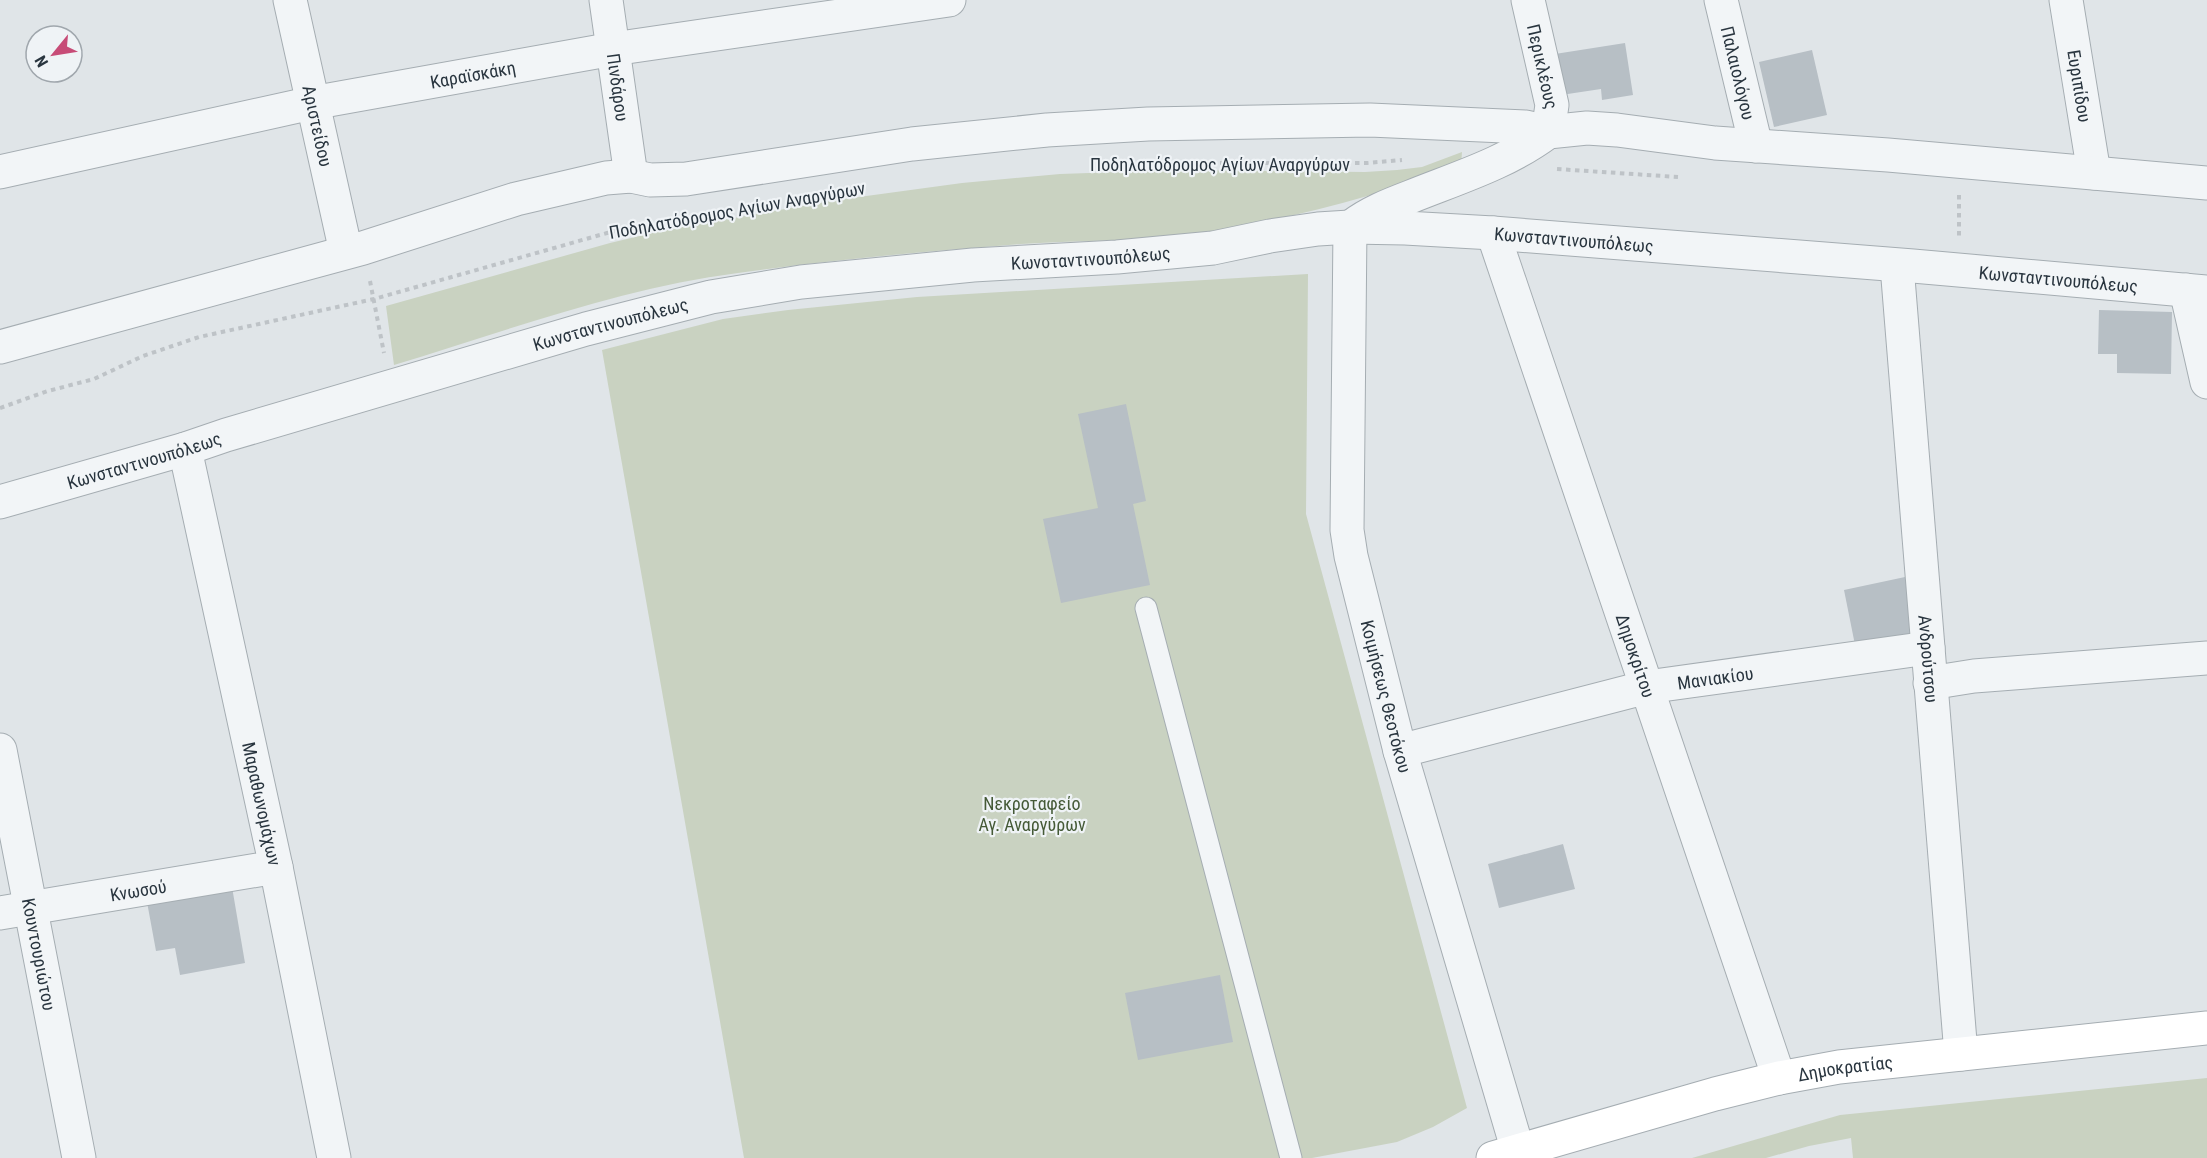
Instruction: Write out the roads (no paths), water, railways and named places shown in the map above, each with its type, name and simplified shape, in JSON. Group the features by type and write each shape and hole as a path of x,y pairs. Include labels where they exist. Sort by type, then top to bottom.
{"main road":[{"name":"Δημοκρατίας","path":"1505,1154 1779,1078 1839,1067 2207,1028"}],"street":[{"name":"Αριστείδου","path":"290,0 312,103 355,250"},
{"name":"Πινδάρου","path":"606,0 631,176"},
{"name":"Καραϊσκάκη","path":"0,172 312,103 613,49 949,0"},
{"name":"Περικλέους","path":"1528,0 1552,105 1548,132"},
{"name":"Παλαιολόγου","path":"1721,0 1756,146"},
{"name":"Ευριπίδου","path":"2066,0 2094,172"},
{"path":"0,347 355,250 516,199 606,178 631,176 650,180 686,179 912,144 1047,130 1148,124 1370,120 1526,127 1548,132 1587,128 1715,143 2094,172 2207,183"},
{"path":"1350,227 1382,208 1527,148 1548,132"},
{"name":"Κωνσταντινουπόλεως","path":"0,502 586,329 711,297 801,282 973,265 1117,257 1213,248 1291,233 1350,227 1493,233 2196,291"},
{"name":"Κοιμήσεως Θεοτόκου","path":"1350,227 1347,530 1351,556 1505,1154"},
{"name":"Δημοκρίτου","path":"1493,233 1779,1078"},
{"name":"Ανδρούτσου","path":"1897,266 1961,1054"},
{"path":"2196,291 2207,382"},
{"name":"Μαραθωνομάχων","path":"185,449 276,867 334,1158"},
{"name":"Μανιακίου","path":"1400,751 1647,687 1928,648"},
{"path":"1930,683 1974,676 2207,658"},
{"name":"Κουντουριώτου","path":"0,750 15,911 79,1158"},
{"name":"Κνωσού","path":"15,911 276,867"}],"lane":[{"path":"1146,608 1291,1158"}],"park label":[{"name":"Νεκροταφείο Αγ. Αναργύρων","path":"1032,813"}]}
